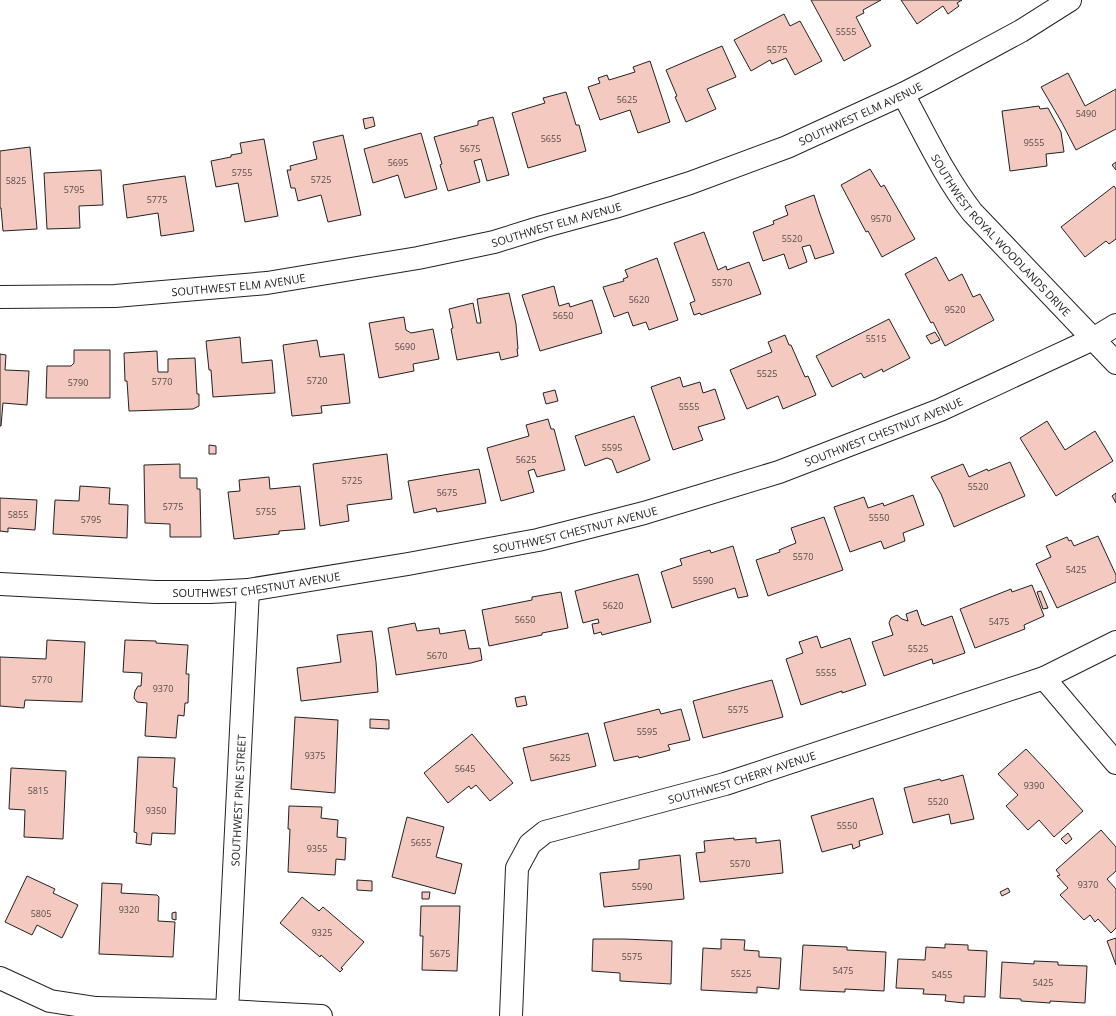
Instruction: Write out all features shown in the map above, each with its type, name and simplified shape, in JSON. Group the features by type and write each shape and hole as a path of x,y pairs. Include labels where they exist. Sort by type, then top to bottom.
{"street":[{"name":"SOUTHWEST ELM AVENUE","path":"0,297 115,296 267,283 410,259 494,242 690,184 787,147 903,94 1021,31 1070,0"},
{"name":"SOUTHWEST ROYAL WOODLANDS DRIVE","path":"903,94 960,197 972,212 1116,363"},
{"name":"SOUTHWEST CHESTNUT AVENUE","path":"0,584 155,592 248,590 408,564 538,540 644,513 779,472 940,410 1093,339 1116,325"},
{"name":"SOUTHWEST PINE STREET","path":"227,1011 248,590"},
{"name":"SOUTHWEST CHERRY AVENUE","path":"511,1016 517,868 530,844 545,832 725,784 1044,678 1116,642"},
{"path":"1044,678 1116,763"},
{"path":"0,978 50,1001 96,1008 227,1011 321,1016"}],"building":[{"path":"811,0 881,0 863,10 864,13 856,17 871,46 844,61"},
{"path":"901,0 962,0 957,3 959,6 948,14 943,6 917,24"},
{"path":"784,14 790,26 800,21 822,61 795,75 786,58 772,64 770,60 751,71 734,40"},
{"path":"722,46 736,77 707,89 716,109 686,122 675,97 677,96 666,70"},
{"path":"650,61 670,122 638,133 630,110 600,120 588,87 600,83 598,78 607,75 609,80 635,72 633,67"},
{"path":"1068,73 1085,106 1116,89 1116,129 1076,150 1041,87"},
{"path":"566,92 576,125 579,125 586,151 528,168 512,113 545,103 543,98"},
{"path":"1039,106 1040,109 1048,108 1061,132 1064,152 1046,154 1047,166 1010,171 1002,111"},
{"path":"373,117 375,126 365,129 363,119"},
{"path":"493,117 509,175 487,181 481,159 474,161 480,182 448,191 440,165 442,164 434,137 478,125 478,121"},
{"path":"421,133 437,189 405,198 398,175 373,183 364,149"},
{"path":"343,135 361,215 328,222 321,195 298,201 295,188 291,188 287,170 291,170 290,166 317,159 313,142"},
{"path":"264,139 278,216 245,222 238,183 216,187 211,161 242,153 240,143"},
{"path":"30,147 37,229 3,231 0,208 0,151"},
{"path":"1116,162 1116,170 1112,165"},
{"path":"870,169 881,187 884,185 915,239 882,257 868,231 866,232 841,185"},
{"path":"101,170 103,205 79,206 80,228 47,229 44,173"},
{"path":"185,176 194,231 161,236 158,213 127,218 123,185"},
{"path":"1114,186 1116,189 1116,239 1109,244 1106,241 1085,257 1061,227"},
{"path":"814,195 834,253 815,259 810,245 802,247 807,262 789,269 784,254 763,261 753,232 774,224 773,221 788,215 785,206"},
{"path":"704,232 718,270 726,266 727,270 749,262 761,294 701,315 700,313 694,315 690,303 695,301 674,243"},
{"path":"936,257 949,281 962,274 973,297 980,294 994,320 945,346 905,274"},
{"path":"657,258 678,320 649,330 646,322 633,326 628,312 614,317 603,287 624,281 623,279 628,277 625,270"},
{"path":"554,286 559,306 569,303 570,307 592,300 602,333 540,351 522,295"},
{"path":"509,293 516,324 518,356 501,360 499,352 457,360 449,309 473,303 477,323 481,323 477,299"},
{"path":"404,317 406,330 411,333 433,329 439,359 413,364 414,371 379,378 369,323"},
{"path":"889,319 910,358 883,372 882,369 864,378 861,373 832,387 816,356"},
{"path":"935,332 940,340 931,344 926,336"},
{"path":"785,335 805,377 808,376 816,395 783,409 778,396 747,409 730,370 772,352 768,342"},
{"path":"240,337 242,363 272,360 275,393 213,397 211,370 209,370 206,341"},
{"path":"317,340 320,357 344,354 350,403 321,406 322,413 292,416 283,345"},
{"path":"74,350 110,350 110,398 46,398 47,366 71,366 74,363"},
{"path":"157,351 158,372 168,372 168,359 195,358 199,406 193,409 129,411 127,381 125,381 124,353"},
{"path":"0,354 6,355 5,370 29,371 27,405 3,403 1,426 0,426"},
{"path":"680,377 683,387 700,382 703,393 715,389 725,419 698,427 703,440 673,450 651,387"},
{"path":"555,390 558,401 546,404 543,393"},
{"path":"634,416 650,460 617,473 612,460 607,458 585,466 575,436"},
{"path":"548,419 551,429 554,429 565,470 537,477 534,469 528,471 534,492 501,501 487,448 529,436 526,425"},
{"path":"1047,421 1065,450 1095,431 1113,461 1056,496 1020,438"},
{"path":"209,445 216,446 216,454 209,454"},
{"path":"387,454 392,499 347,505 349,521 320,526 313,464"},
{"path":"1010,462 1025,496 954,527 941,494 931,477 963,464 969,477 987,469 988,471"},
{"path":"180,464 180,478 197,478 197,489 200,489 201,537 170,537 170,524 145,523 144,465"},
{"path":"479,469 486,503 437,512 436,508 414,513 408,481"},
{"path":"269,477 270,489 300,486 305,529 279,531 279,534 234,539 228,492 240,491 239,480"},
{"path":"80,486 110,488 109,504 128,505 127,538 53,534 55,500 79,501"},
{"path":"1116,493 1116,503 1112,496"},
{"path":"913,495 924,525 903,533 905,541 884,549 881,541 850,552 834,507 864,497 868,508 883,503 884,506"},
{"path":"0,498 37,500 35,530 8,528 8,532 0,531"},
{"path":"824,517 843,570 768,596 756,560 780,552 779,550 796,543 791,528"},
{"path":"1098,536 1116,575 1116,582 1057,608 1036,564 1051,557 1046,546 1067,537 1069,541 1071,540 1074,546"},
{"path":"733,546 748,596 738,598 735,588 672,608 661,572 682,565 680,559 710,550 711,553"},
{"path":"638,574 651,622 602,635 601,632 594,634 592,624 599,623 598,619 583,623 575,591"},
{"path":"1032,585 1044,616 1024,625 1025,629 975,648 960,609 1011,589 1012,592"},
{"path":"1041,591 1048,608 1043,609 1037,592"},
{"path":"561,592 568,628 489,646 482,610 532,600 532,597"},
{"path":"917,610 922,625 923,624 924,626 952,616 965,653 933,664 932,659 884,676 872,642 893,635 889,623 891,618 897,615 908,621 906,614"},
{"path":"415,623 417,631 439,628 440,634 465,630 469,649 480,648 482,660 396,675 388,628"},
{"path":"372,631 378,692 301,701 297,668 341,662 337,635"},
{"path":"817,636 821,648 850,638 866,685 842,693 842,691 801,705 786,659 803,653 799,642"},
{"path":"47,640 85,642 82,702 25,700 24,708 0,706 0,657 46,659"},
{"path":"125,640 156,641 156,643 188,645 186,674 189,674 188,703 185,703 184,716 178,715 176,738 145,736 147,703 137,702 134,698 135,691 138,686 141,686 142,673 123,672"},
{"path":"772,680 783,717 703,738 693,701"},
{"path":"525,696 527,705 517,707 515,698"},
{"path":"659,709 661,714 681,709 690,740 668,745 670,750 639,758 638,756 614,761 604,723"},
{"path":"295,717 338,720 335,793 291,789"},
{"path":"370,719 389,720 389,729 370,728"},
{"path":"588,733 596,766 531,781 523,748"},
{"path":"472,734 513,783 490,801 476,785 471,789 469,786 448,803 424,773"},
{"path":"1026,749 1083,811 1054,837 1039,820 1028,830 1006,806 1018,795 998,774"},
{"path":"138,757 175,758 173,787 177,788 175,834 152,833 151,845 136,843 137,833 134,832"},
{"path":"11,768 66,771 63,839 24,837 25,810 9,809"},
{"path":"963,775 974,819 951,824 949,814 913,823 904,788"},
{"path":"873,798 883,834 859,841 860,846 853,849 852,844 822,852 811,816"},
{"path":"289,806 322,807 321,818 338,820 337,837 346,838 345,860 336,859 335,875 288,872 290,829 288,829"},
{"path":"407,817 444,827 436,857 462,864 455,894 392,877"},
{"path":"1101,830 1116,847 1116,871 1107,879 1116,889 1116,928 1111,933 1098,919 1095,922 1090,915 1084,920 1060,895 1068,888 1057,876 1060,875 1056,870"},
{"path":"1068,833 1072,839 1066,844 1061,839"},
{"path":"734,838 734,840 756,838 756,843 780,840 783,873 700,882 696,853 705,852 704,841"},
{"path":"680,855 684,899 604,907 600,873 639,869 639,860"},
{"path":"27,876 55,889 53,893 78,905 62,938 37,925 32,935 5,922"},
{"path":"357,880 372,881 372,891 357,890"},
{"path":"102,883 122,884 121,893 157,895 159,897 158,921 175,922 173,957 99,954"},
{"path":"1008,888 1010,892 1002,896 1000,892"},
{"path":"422,892 430,892 429,899 422,899"},
{"path":"302,897 319,911 323,907 364,942 341,968 343,969 340,972 280,923"},
{"path":"421,906 460,906 457,971 422,970 423,936 420,936"},
{"path":"176,912 176,920 172,919 172,913"},
{"path":"1116,938 1116,965 1107,941"},
{"path":"593,939 672,941 671,984 620,981 620,973 592,971"},
{"path":"721,939 745,940 744,950 759,951 759,957 781,958 779,989 757,987 757,993 701,990 703,948 721,949"},
{"path":"945,944 968,945 968,950 987,951 985,997 964,996 964,1003 945,1001 946,995 923,994 924,989 896,988 898,959 925,960 926,947 945,948"},
{"path":"803,945 847,947 847,950 886,952 884,991 845,989 845,992 800,990"},
{"path":"1034,961 1058,962 1058,965 1087,966 1085,1003 1050,1001 1050,1003 1000,998 1002,962 1034,964"}]}
